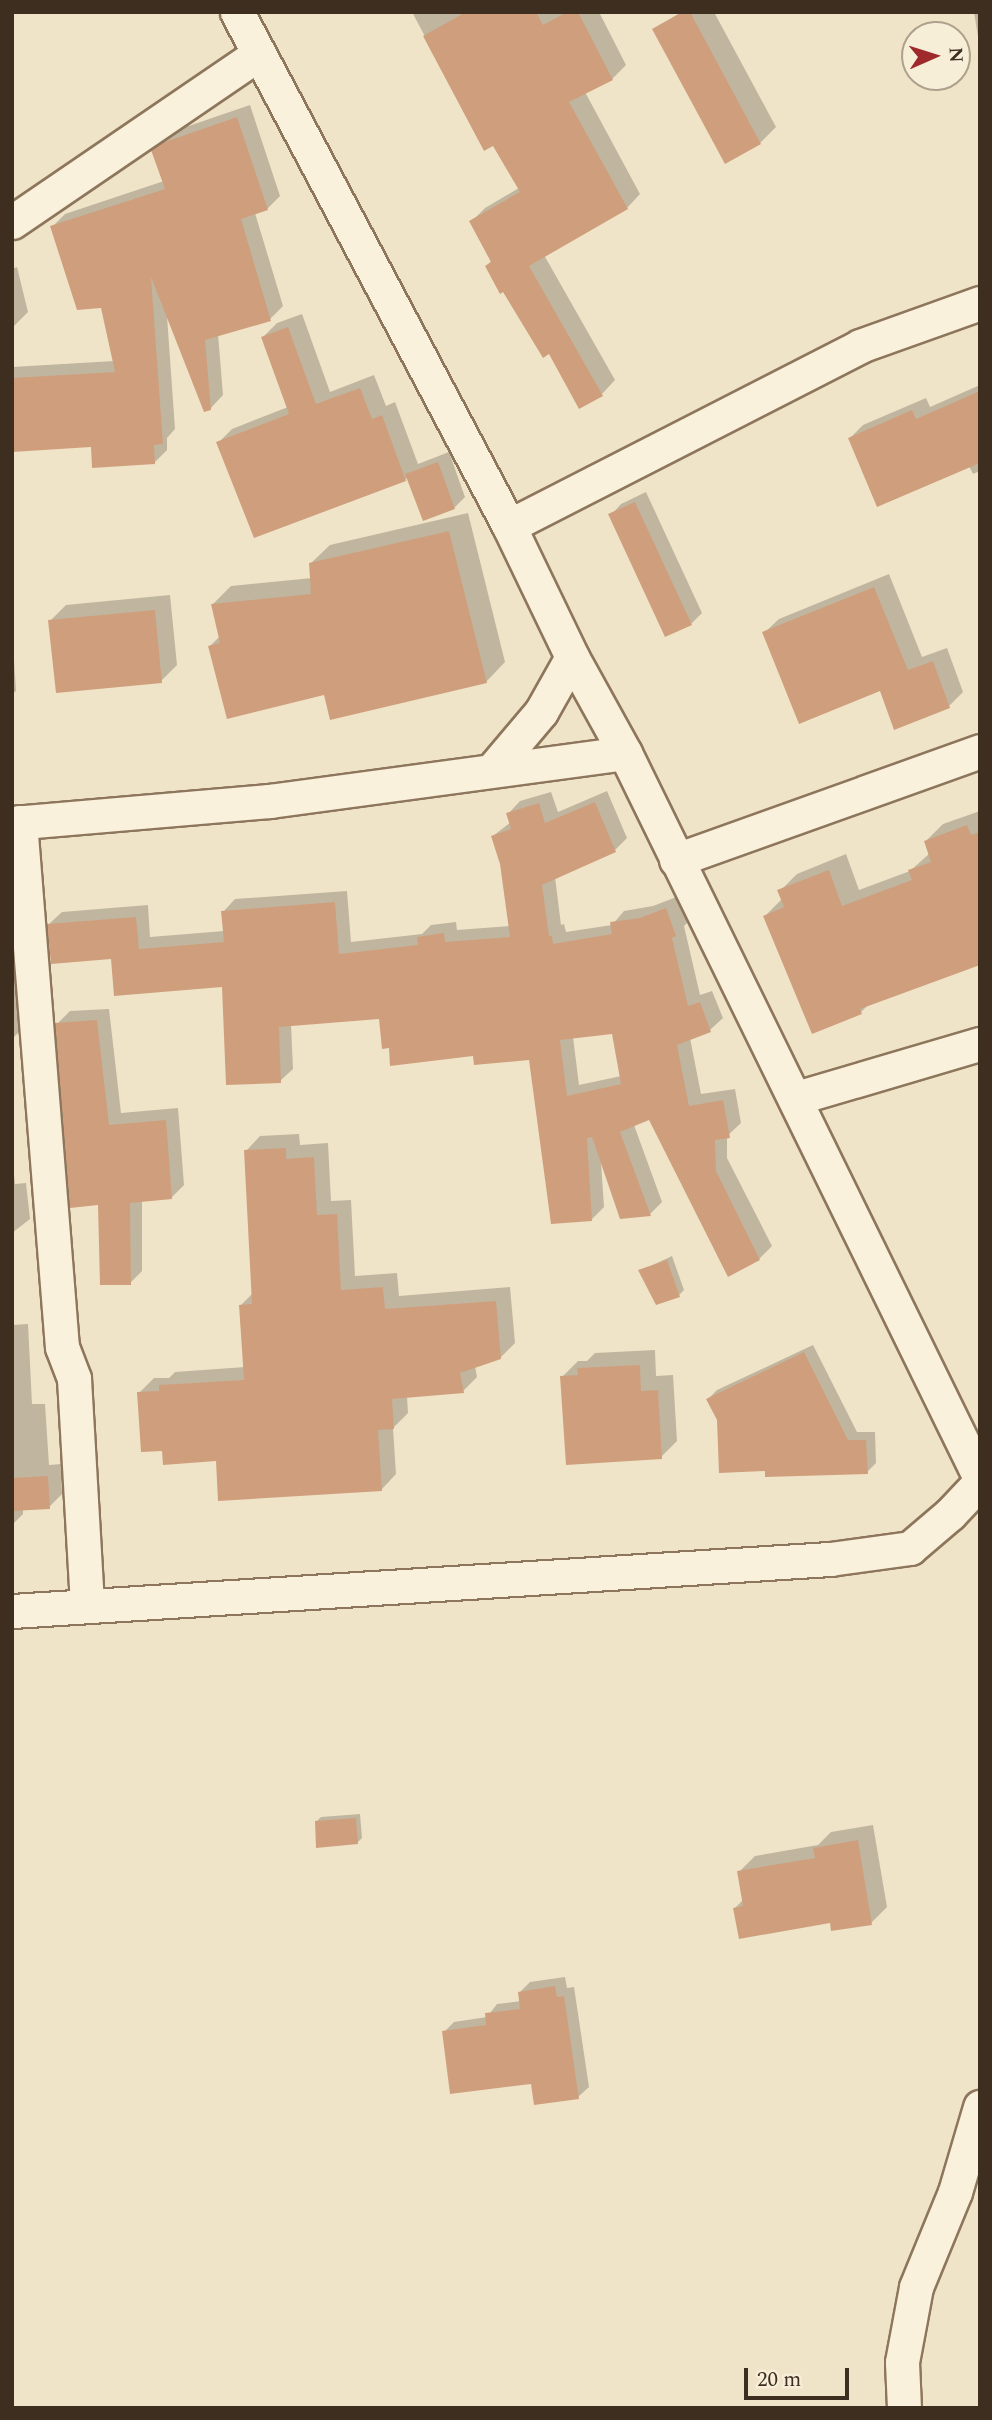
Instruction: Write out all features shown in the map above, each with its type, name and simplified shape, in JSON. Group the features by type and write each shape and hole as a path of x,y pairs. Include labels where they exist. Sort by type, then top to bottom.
{"street":[{"path":"12,1611 485,1583 830,1559 897,1550 910,1548 950,1514 980,1480 625,752 572,657 509,526 237,12"},
{"path":"12,222 258,54"},
{"path":"509,526 860,346 980,303"},
{"path":"492,770 541,712 572,657"},
{"path":"676,860 980,751"},
{"path":"87,1606 74,1379 62,1347 16,823 270,801 625,752"},
{"path":"796,1098 980,1044"},
{"path":"904,2408 901,2362 916,2287 955,2192 980,2107"}],"building":[{"path":"466,12 536,12 543,25 567,12 578,12 613,80 569,102 628,209 529,266 603,396 579,409 549,354 543,358 503,292 500,294 485,266 491,262 469,221 520,192 493,146 484,151 423,36"},
{"path":"682,12 690,12 761,144 725,164 652,29"},
{"path":"237,117 268,210 241,219 271,321 205,340 211,410 204,412 151,277 163,444 154,445 155,464 92,468 91,447 12,452 12,378 115,372 101,308 77,310 50,226 165,189 151,150 162,143"},
{"path":"288,327 316,404 360,388 372,419 382,415 406,481 254,538 216,442 289,414 261,337"},
{"path":"980,391 980,463 877,507 848,438 912,410 916,419"},
{"path":"438,462 455,509 423,521 405,474"},
{"path":"635,502 692,625 665,637 608,514"},
{"path":"449,531 487,683 330,720 324,695 227,719 208,646 220,643 211,604 311,594 309,563"},
{"path":"874,587 908,670 933,661 950,708 894,730 880,691 799,724 762,632"},
{"path":"155,610 162,683 56,693 48,620"},
{"path":"595,802 616,852 542,885 549,936 552,936 553,944 612,934 610,922 640,918 666,908 676,936 672,938 688,1006 700,1002 711,1032 677,1045 689,1106 723,1100 730,1138 715,1140 716,1171 760,1260 728,1277 649,1120 620,1132 651,1216 620,1219 592,1137 587,1138 592,1221 551,1224 529,1060 474,1065 473,1056 390,1066 389,1048 382,1049 379,1019 279,1027 281,1083 226,1085 222,987 114,996 111,959 51,964 47,924 136,917 139,949 224,942 221,911 335,902 339,954 418,945 417,937 444,933 445,942 510,937 500,864 491,836 511,829 506,813 539,803 545,823","holes":["612,1034 621,1084 567,1096 560,1040"]},
{"path":"967,825 971,835 980,832 980,965 860,1009 862,1014 812,1034 763,916 784,907 777,890 829,870 842,906 912,880 908,870 931,862 924,841"},
{"path":"97,1020 109,1125 166,1120 172,1199 130,1203 131,1285 100,1285 98,1205 70,1208 55,1023"},
{"path":"286,1148 286,1159 314,1157 317,1215 337,1214 341,1290 383,1287 385,1309 496,1301 501,1359 460,1373 464,1393 392,1399 394,1429 378,1430 382,1491 218,1501 216,1461 163,1465 162,1451 141,1452 137,1392 159,1391 159,1385 244,1380 239,1305 252,1304 244,1150"},
{"path":"667,1260 680,1297 656,1305 638,1270"},
{"path":"804,1352 848,1440 866,1440 868,1474 765,1477 765,1471 719,1473 717,1420 706,1399"},
{"path":"640,1365 641,1391 658,1390 662,1459 566,1465 560,1376 578,1375 577,1368"},
{"path":"48,1476 50,1509 12,1511 12,1478"},
{"path":"356,1818 358,1844 316,1848 315,1821"},
{"path":"858,1840 872,1925 831,1931 830,1923 739,1939 733,1908 743,1906 737,1871 815,1858 813,1848"},
{"path":"555,1986 557,1997 564,1996 579,2099 534,2105 531,2084 450,2094 442,2031 486,2025 485,2013 520,2009 518,1992"}]}
